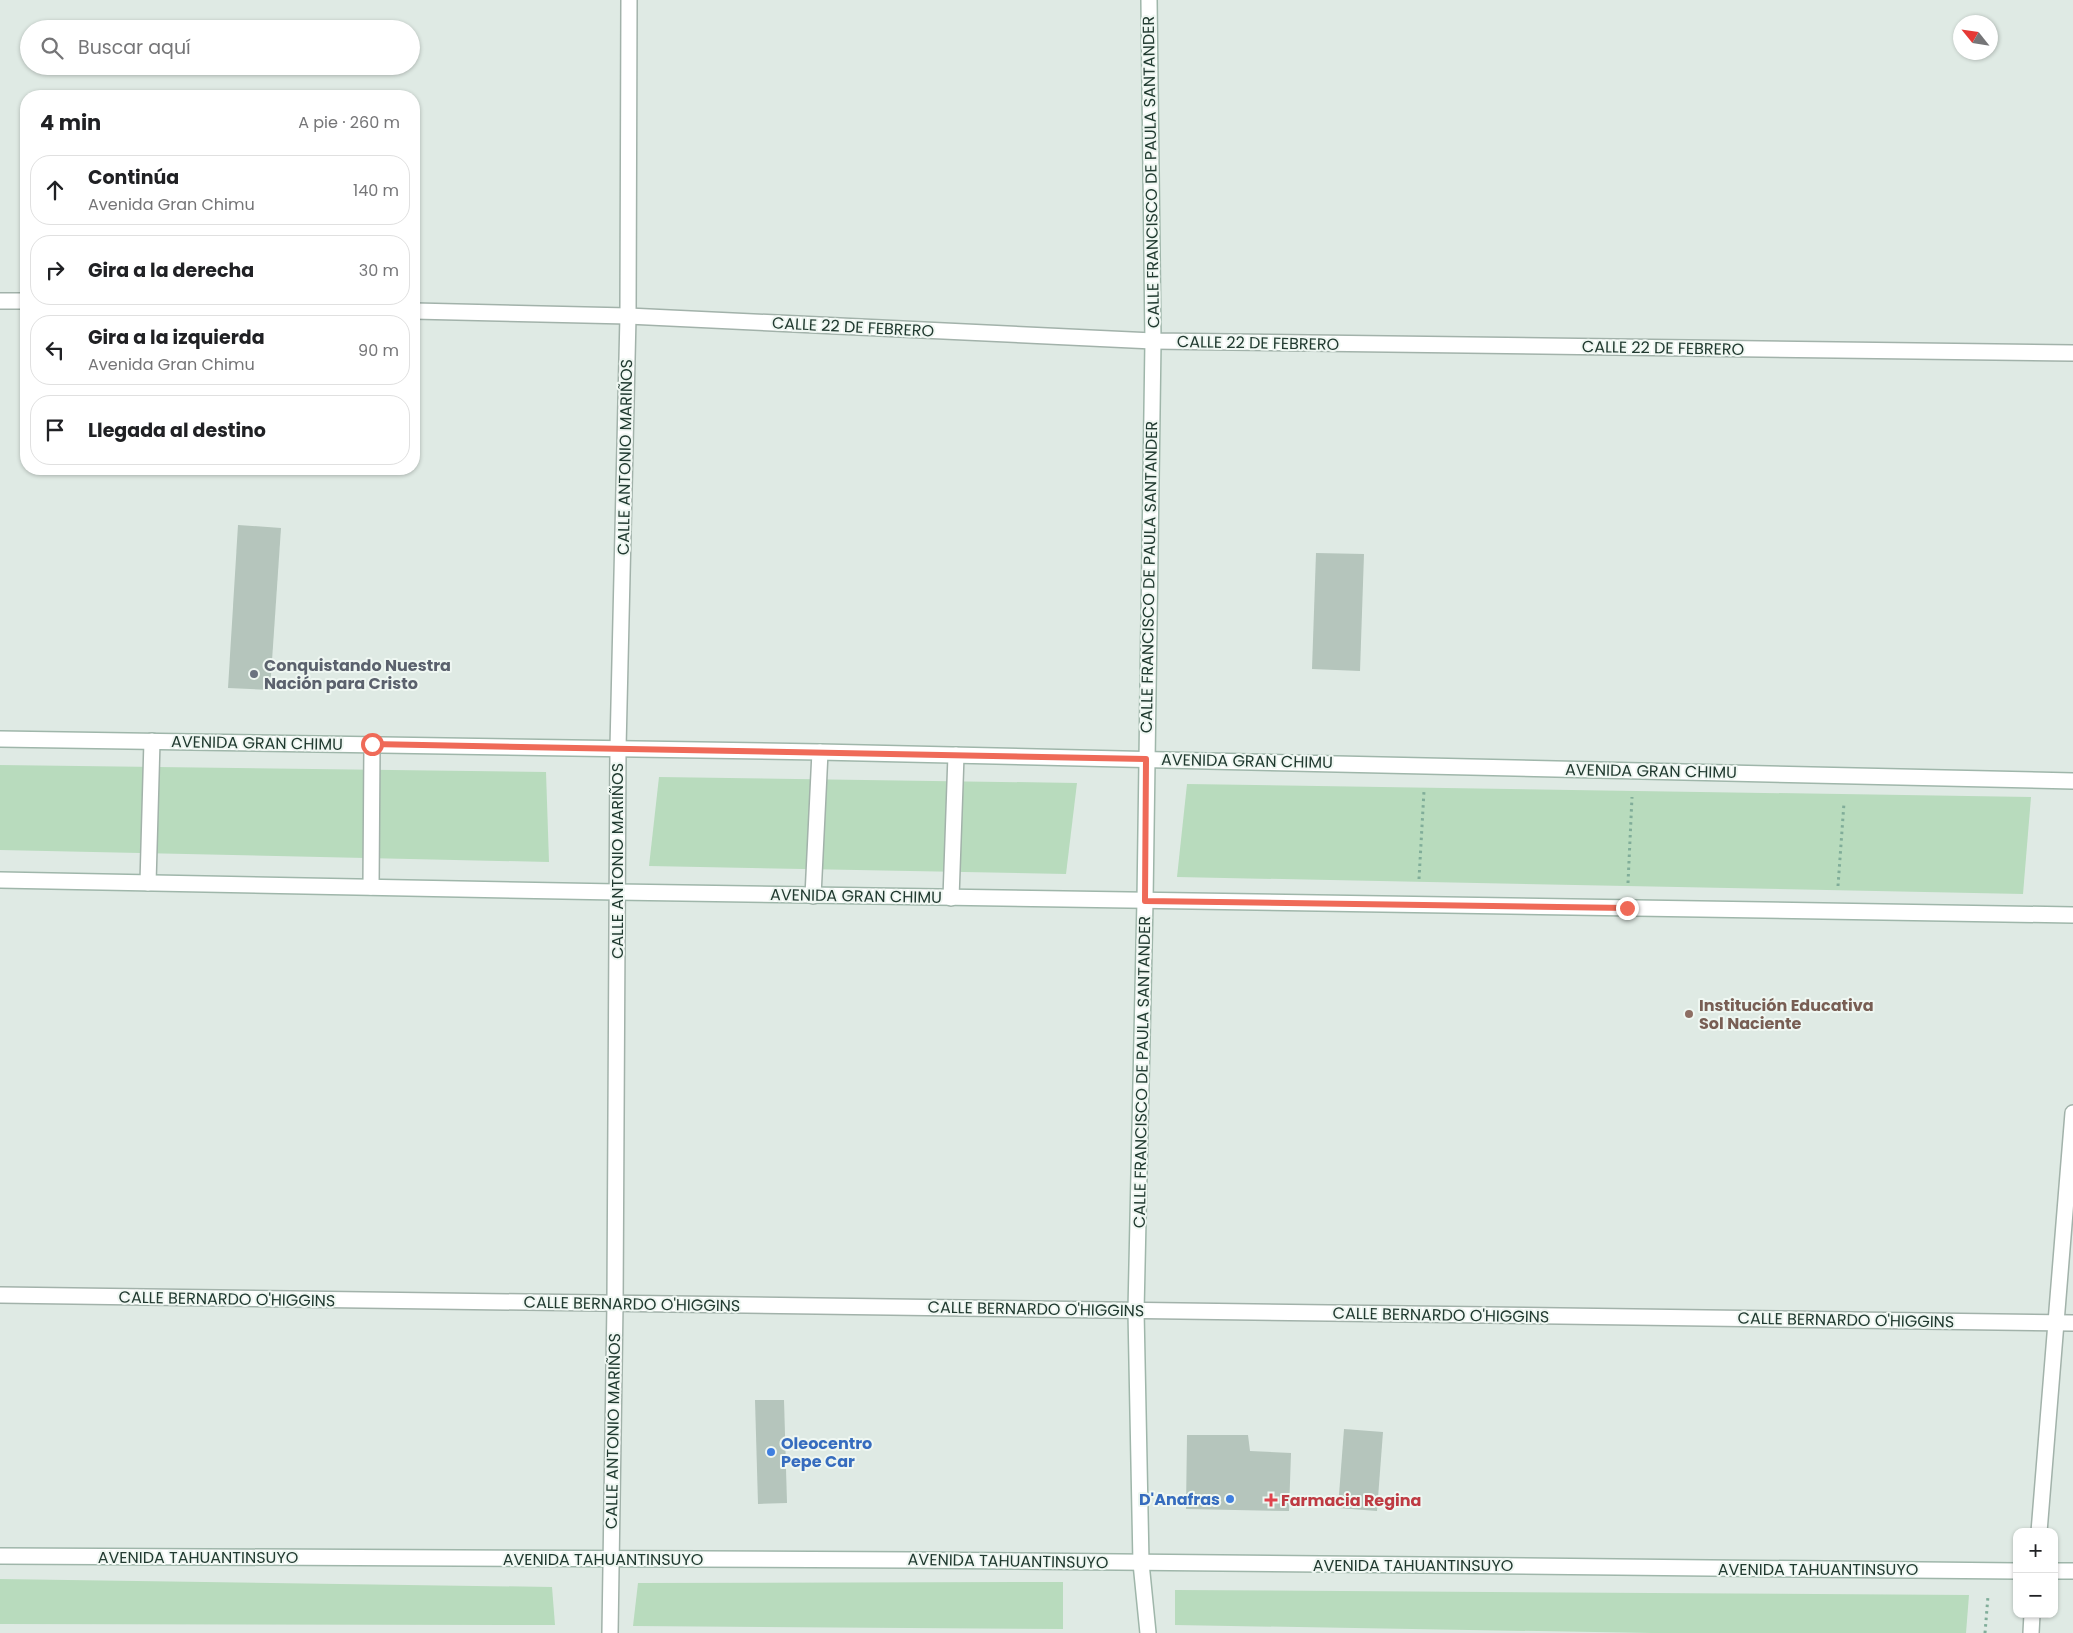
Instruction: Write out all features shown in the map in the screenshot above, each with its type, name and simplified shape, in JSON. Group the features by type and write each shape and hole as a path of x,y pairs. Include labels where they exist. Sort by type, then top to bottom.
{"street":[{"name":"CALLE ANTONIO MARIÑOS","path":"610,1633 615,1304 618,748 628,316 629,0"},
{"name":"CALLE FRANCISCO DE PAULA SANTANDER","path":"1148,1633 1141,1563 1136,1311 1145,901 1153,341 1149,0"},
{"path":"0,301 20,301"},
{"name":"CALLE 22 DE FEBRERO","path":"420,311 628,316 1153,341 2073,353"},
{"name":"AVENIDA GRAN CHIMU","path":"0,739 820,752 2073,781"},
{"path":"148,883 152,741"},
{"path":"371,887 372,744"},
{"path":"813,896 820,752"},
{"path":"951,898 956,755"},
{"name":"AVENIDA GRAN CHIMU","path":"0,880 813,896 2073,915"},
{"path":"2038,1528 2073,1112"},
{"name":"CALLE BERNARDO O'HIGGINS","path":"0,1295 2073,1323"},
{"name":"AVENIDA TAHUANTINSUYO","path":"0,1556 910,1560 2013,1571"},
{"path":"2058,1571 2073,1571"},
{"path":"2030,1633 2032,1618"}],"path":[{"path":"1418,905 1425,765"},
{"path":"1627,908 1633,771"},
{"path":"1836,912 1846,776"},
{"path":"1985,1633 1990,1570"}],"green space":[{"path":"0,765 546,772 549,862 0,850"},
{"path":"659,777 1077,783 1066,874 649,866"},
{"path":"1187,784 2031,797 2023,894 1177,877"},
{"path":"0,1579 552,1587 555,1625 0,1624"},
{"path":"1063,1582 1063,1629 633,1626 638,1583"},
{"path":"1175,1590 1969,1595 1966,1633 1652,1633 1175,1625"}],"building":[{"path":"238,525 281,528 270,690 228,688"},
{"path":"1316,553 1364,554 1360,671 1312,669"},
{"name":"Oleocentro Pepe Car","path":"755,1400 784,1400 787,1503 758,1504"},
{"path":"1344,1429 1383,1432 1377,1511 1338,1508"},
{"path":"1187,1435 1248,1435 1250,1451 1291,1453 1289,1511 1186,1509"}],"place":[{"name":"Conquistando Nuestra Nación para Cristo","path":"254,674"},
{"name":"Institución Educativa Sol Naciente","path":"1689,1014"},
{"name":"Oleocentro Pepe Car","path":"771,1452"},
{"name":"D'Anafras","path":"1230,1499"},
{"name":"Farmacia Regina","path":"1271,1500"}],"route":[{"path":"372,744 1146,759 1145,901 1627,908"}]}
